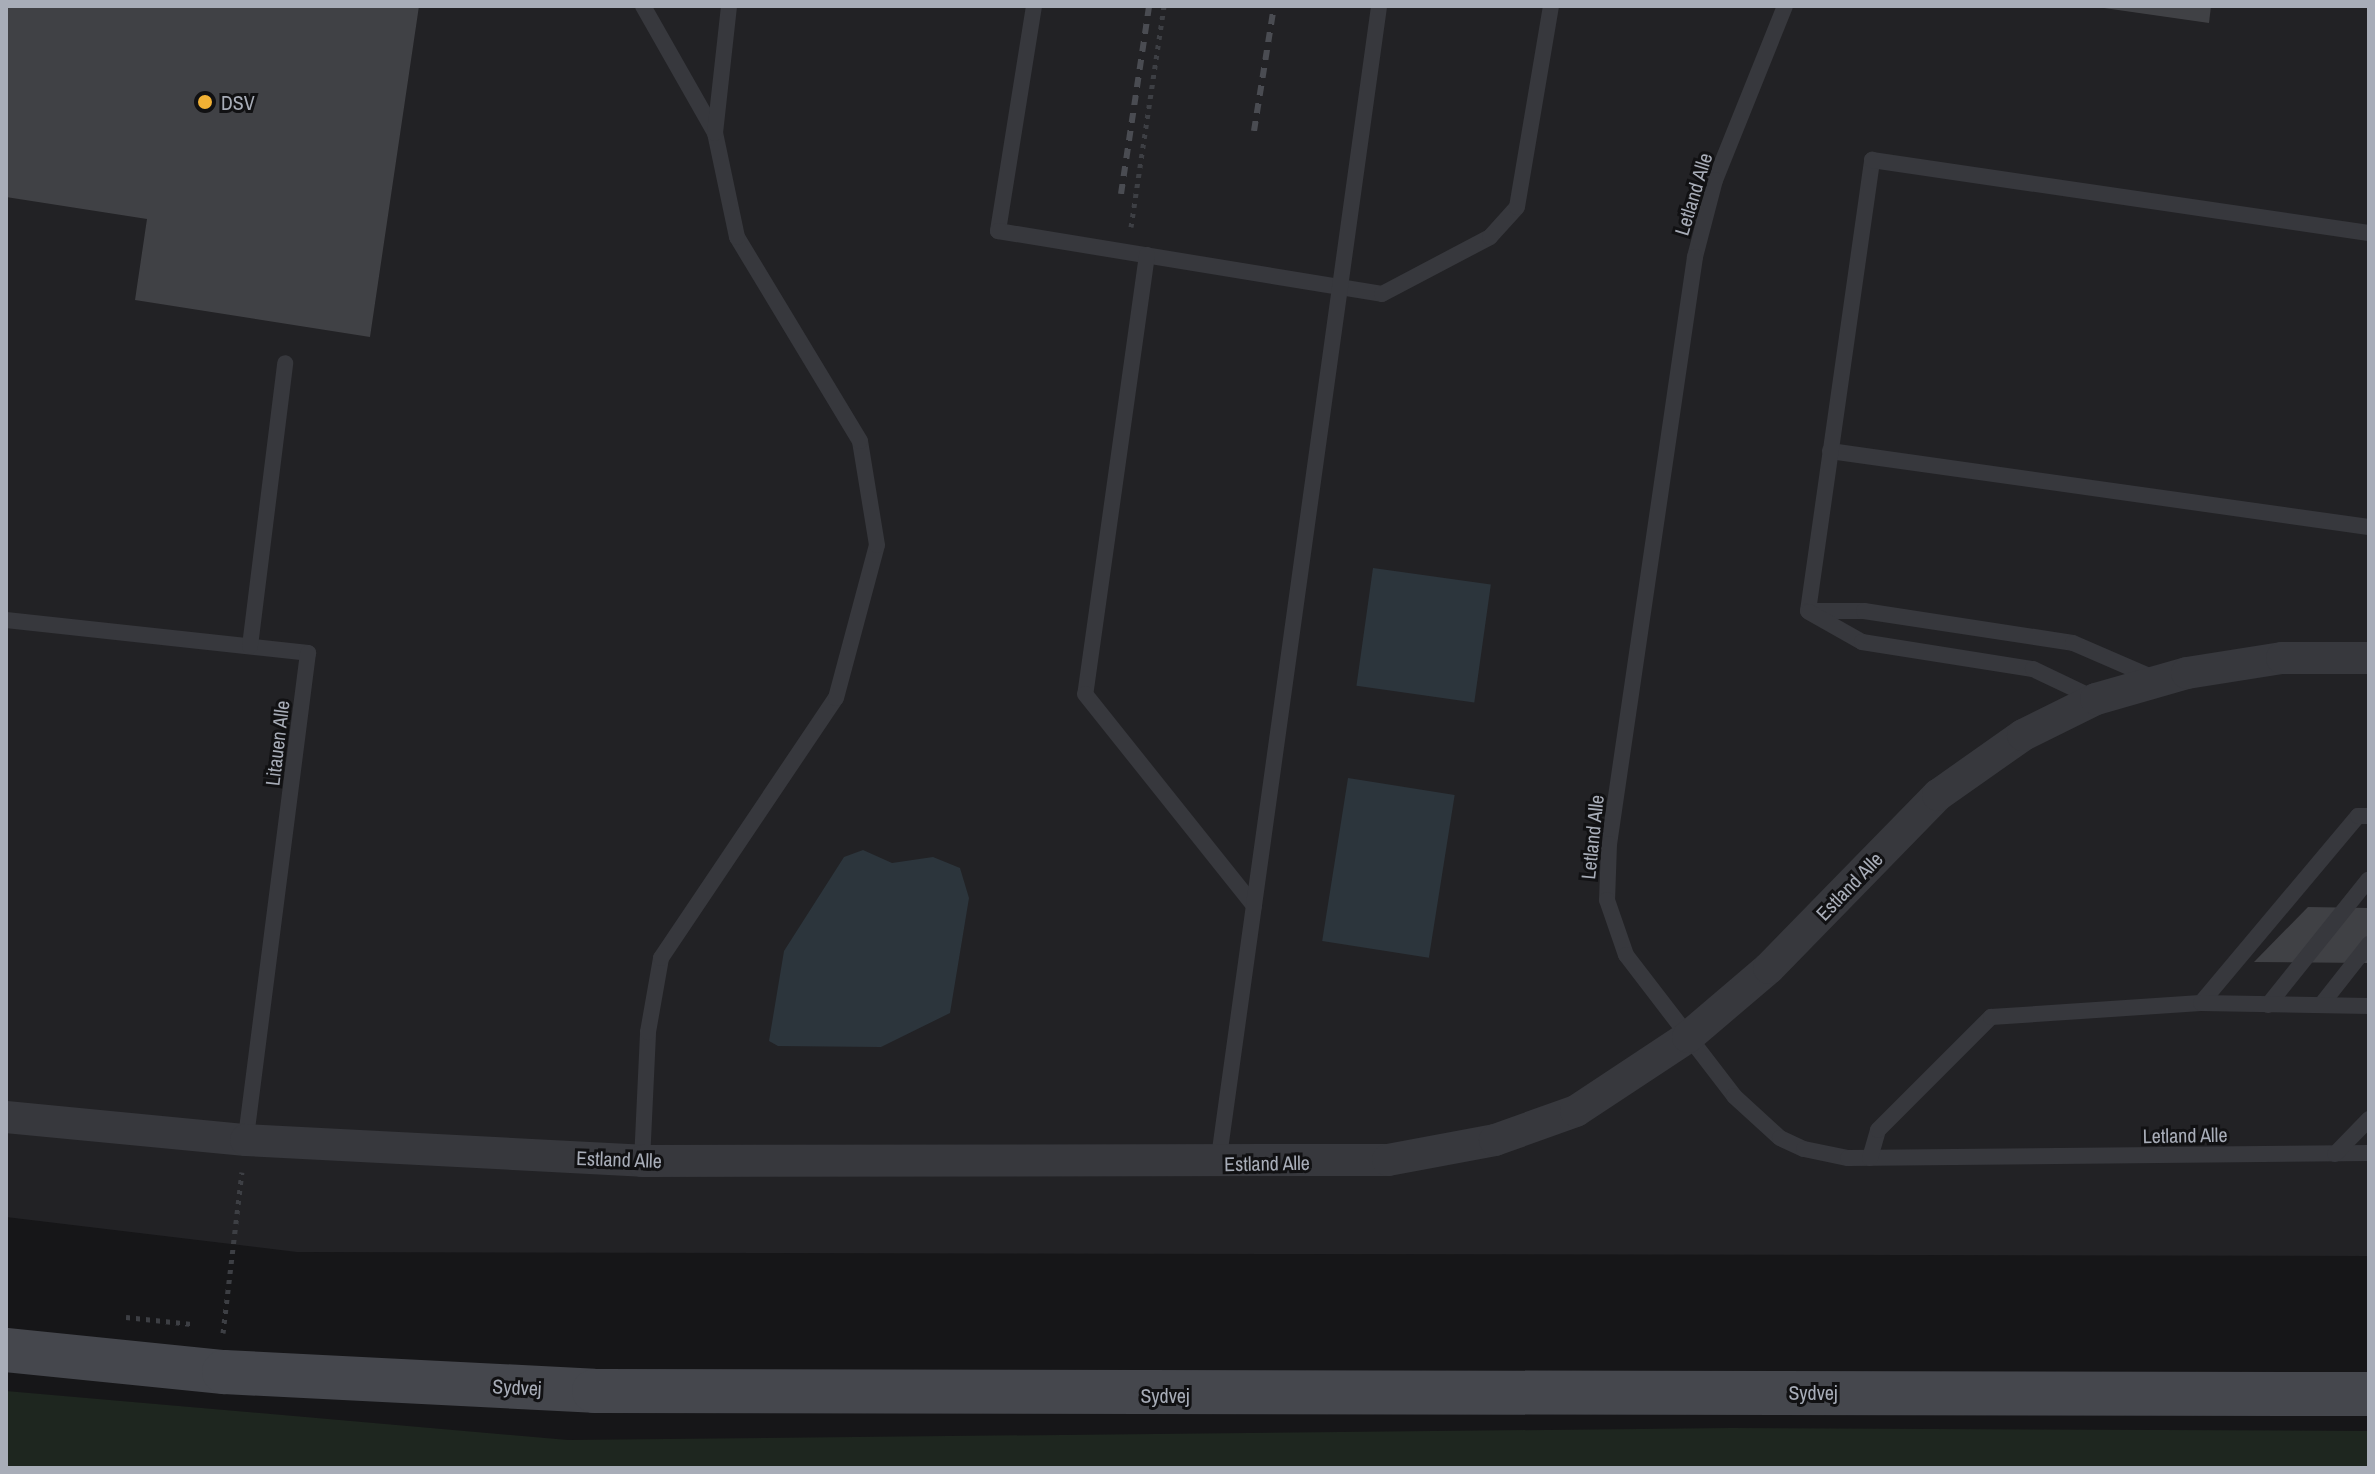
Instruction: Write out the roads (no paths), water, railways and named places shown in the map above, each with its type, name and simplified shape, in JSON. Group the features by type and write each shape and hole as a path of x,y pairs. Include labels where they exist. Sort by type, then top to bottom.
{"main road":[{"name":"Sydvej","path":"6,1350 224,1372 594,1391 987,1396 2326,1389 2369,1394"},
{"name":"Sydvej","path":"2326,1389 2369,1381"}],"street":[{"name":"Estland Alle","path":"6,1117 246,1140 642,1161 1218,1164 1388,1160 1495,1140 1576,1111 1688,1037 1769,968 1938,795 2023,735 2096,699 2159,680 2282,658 2369,658"}],"lane":[{"path":"642,1161 648,1032 661,958 836,698 877,545 860,441 737,237 715,133 643,6"},
{"path":"715,133 729,6"},
{"path":"1034,6 998,231 1382,294 1490,237 1517,207 1551,6"},
{"path":"1218,1164 1379,6"},
{"name":"Letland Alle","path":"1785,6 1715,180 1695,257 1606,867 1619,939 1734,1096 1780,1138 1828,1155 1870,1158 2369,1153"},
{"path":"1808,611 1872,160 2369,233"},
{"path":"1147,255 1085,694 1254,906"},
{"path":"250,646 285,363"},
{"path":"1830,451 2369,527"},
{"path":"1808,611 1864,611 2073,643 2159,680"},
{"path":"1808,611 1862,642 2033,669 2096,699"},
{"name":"Litauen Alle","path":"6,620 308,653 246,1140"},
{"path":"2201,1003 2358,816 2369,816"},
{"path":"2268,1005 2369,879"},
{"path":"2321,1005 2369,944"},
{"path":"1870,1158 1878,1130 1991,1017 2201,1003 2369,1006"},
{"path":"2335,1154 2369,1119"}],"railway":[{"path":"1121,194 1149,6"},
{"path":"1254,131 1274,6"}],"place":[{"name":"DSV","path":"205,102"}]}
